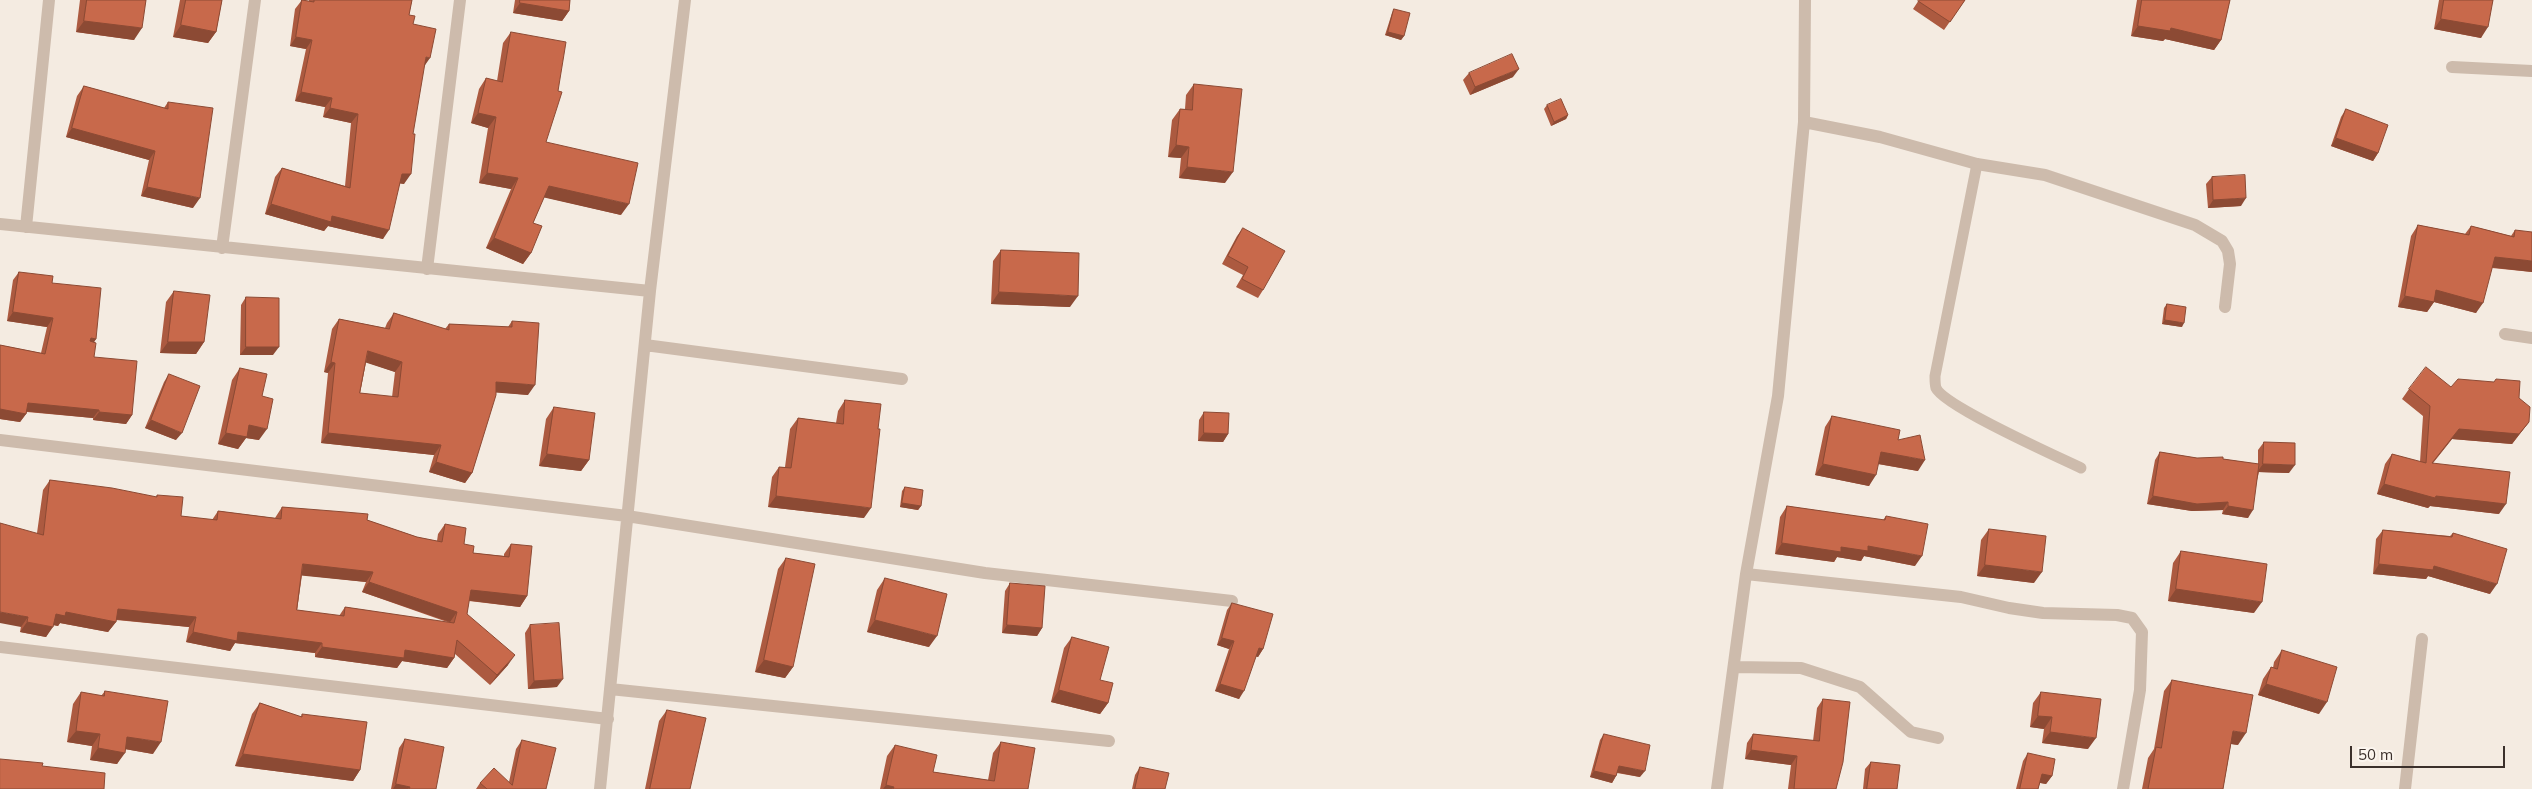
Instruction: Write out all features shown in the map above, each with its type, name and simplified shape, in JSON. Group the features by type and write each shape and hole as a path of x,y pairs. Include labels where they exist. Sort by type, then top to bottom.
{"street":[{"path":"26,227 49,0"},
{"path":"222,248 255,0"},
{"path":"427,268 460,0"},
{"path":"600,789 644,345 685,0"},
{"path":"1717,789 1746,574 1778,396 1804,122 1805,0"},
{"path":"2452,67 2532,70"},
{"path":"1804,122 1880,137 1977,164 2046,175 2144,207 2210,233 2222,241 2228,251 2230,264 2225,307"},
{"path":"0,224 650,291"},
{"path":"2505,334 2532,338"},
{"path":"644,345 902,379"},
{"path":"0,440 627,516 985,574 1232,601"},
{"path":"1746,574 1961,597 2009,608 2043,613 2117,615 2132,618 2142,632 2140,690 2122,789"},
{"path":"2406,789 2422,639"},
{"path":"0,647 608,719"},
{"path":"1734,667 1801,668 1860,688 1911,732 1938,738"},
{"path":"610,689 1109,741"}],"lane":[{"path":"1977,164 1935,376 1936,388 1944,396 1988,423 2081,468"}],"building":[{"path":"87,0 146,0 142,28 84,21"},
{"path":"186,0 222,0 216,32 181,25"},
{"path":"302,0 314,2 314,0 412,0 409,15 415,16 413,24 436,29 430,58 426,57 413,134 415,134 411,174 402,174 389,230 332,216 331,222 271,204 282,168 350,188 358,114 330,108 332,98 301,92 312,40 296,37"},
{"path":"520,0 570,0 569,11 520,3"},
{"path":"1919,0 1965,0 1950,22"},
{"path":"2142,0 2230,0 2221,40 2171,28 2170,31 2138,26"},
{"path":"2444,0 2493,0 2488,27 2441,19"},
{"path":"1394,9 1410,13 1404,36 1388,32"},
{"path":"511,32 566,42 558,91 562,92 546,142 638,163 629,204 549,186 533,223 542,226 531,253 494,238 518,178 487,173 496,117 478,113 486,78 502,82"},
{"path":"1512,54 1519,69 1475,87 1469,73"},
{"path":"1194,84 1242,89 1233,172 1187,167 1189,147 1176,145 1180,109 1192,110"},
{"path":"84,86 168,109 168,102 213,108 200,198 147,187 155,151 72,128"},
{"path":"1561,99 1568,115 1554,122 1547,105"},
{"path":"2346,109 2388,125 2378,153 2336,138"},
{"path":"2245,175 2246,198 2213,200 2212,177"},
{"path":"2418,225 2469,235 2471,226 2514,237 2515,230 2532,232 2532,261 2495,257 2483,303 2436,290 2434,302 2405,296"},
{"path":"1243,228 1285,251 1263,290 1242,279 1248,267 1228,256"},
{"path":"1001,250 1079,253 1078,296 999,292"},
{"path":"19,272 53,276 52,283 101,288 96,339 91,338 90,341 96,343 94,357 137,361 132,415 28,403 26,414 0,409 0,345 45,354 53,318 13,312"},
{"path":"174,291 210,295 204,342 168,342"},
{"path":"246,297 279,298 279,347 246,347"},
{"path":"2167,304 2186,307 2184,323 2165,320"},
{"path":"394,313 449,330 449,324 512,327 512,321 539,323 535,385 496,382 496,395 472,473 436,462 441,445 328,433 335,363 331,362 339,319 389,329","holes":["368,351 402,362 398,397 360,393"]},
{"path":"2426,367 2451,387 2458,379 2494,382 2496,379 2520,381 2519,398 2530,407 2529,422 2519,434 2459,429 2432,463 2510,472 2506,504 2436,496 2435,498 2384,484 2392,454 2426,463 2430,406 2409,389"},
{"path":"240,368 267,374 262,396 273,399 267,429 249,425 247,437 226,433"},
{"path":"169,374 200,386 182,433 151,420"},
{"path":"845,400 881,404 871,508 776,496 779,467 791,468 798,418 843,424"},
{"path":"554,407 595,413 589,460 547,454"},
{"path":"1204,412 1229,413 1228,434 1204,433"},
{"path":"1832,416 1900,430 1898,440 1920,435 1925,460 1881,452 1876,475 1823,464"},
{"path":"2264,442 2295,443 2295,465 2263,464"},
{"path":"2160,452 2197,458 2223,457 2223,459 2259,464 2253,510 2228,506 2228,502 2197,504 2153,496"},
{"path":"50,480 112,488 157,497 157,495 183,497 181,516 217,520 218,511 281,519 282,507 345,512 368,514 367,520 417,537 442,542 445,524 466,528 464,544 474,546 473,553 509,557 511,544 532,546 527,596 471,590 467,614 515,655 497,675 457,640 454,658 405,650 404,658 322,647 322,643 238,632 237,641 193,632 196,617 118,609 116,622 66,612 65,616 56,614 53,627 27,622 28,617 0,612 0,523 43,535","holes":["303,564 373,572 369,582 457,612 454,623 345,607 344,616 297,610"]},
{"path":"905,487 923,490 921,506 902,503"},
{"path":"1787,506 1885,520 1886,516 1928,524 1922,556 1868,546 1868,551 1841,547 1841,552 1782,543"},
{"path":"1989,529 2046,536 2042,572 1985,565"},
{"path":"2383,530 2452,537 2453,533 2507,549 2497,584 2434,566 2433,570 2379,564"},
{"path":"2181,551 2267,564 2262,602 2176,589"},
{"path":"786,558 815,564 793,667 764,660"},
{"path":"885,578 947,594 937,636 875,620"},
{"path":"1010,583 1045,586 1042,628 1007,625"},
{"path":"1232,603 1273,614 1263,649 1259,648 1244,691 1220,684 1234,641 1222,638"},
{"path":"559,623 563,679 534,681 530,625"},
{"path":"1072,637 1109,647 1100,680 1113,683 1108,703 1059,690"},
{"path":"2282,650 2337,667 2327,702 2266,684 2271,667 2277,669"},
{"path":"2172,680 2253,695 2246,733 2233,731 2223,789 2148,789 2156,747 2161,748"},
{"path":"105,691 168,701 161,742 127,737 125,753 98,748 100,734 76,731 81,692 104,696"},
{"path":"2041,692 2101,699 2096,738 2050,732 2052,717 2038,716"},
{"path":"1823,699 1850,702 1843,762 1836,789 1794,789 1797,756 1751,750 1753,734 1819,741"},
{"path":"260,703 302,717 302,714 367,722 360,770 243,754"},
{"path":"667,710 706,718 690,789 650,789"},
{"path":"1604,734 1650,745 1645,771 1619,766 1616,776 1594,771"},
{"path":"405,739 444,747 436,789 409,789 410,787 396,784"},
{"path":"522,740 556,748 546,789 487,789 480,783 494,768 512,785"},
{"path":"1001,742 1035,748 1028,789 893,789 894,787 886,785 895,745 937,755 933,772 994,781"},
{"path":"2028,753 2055,759 2052,776 2042,774 2038,789 2020,789"},
{"path":"0,759 43,763 42,766 105,773 104,789 0,789"},
{"path":"1871,762 1900,765 1897,789 1867,789"},
{"path":"1140,767 1169,773 1165,789 1135,789"}]}
